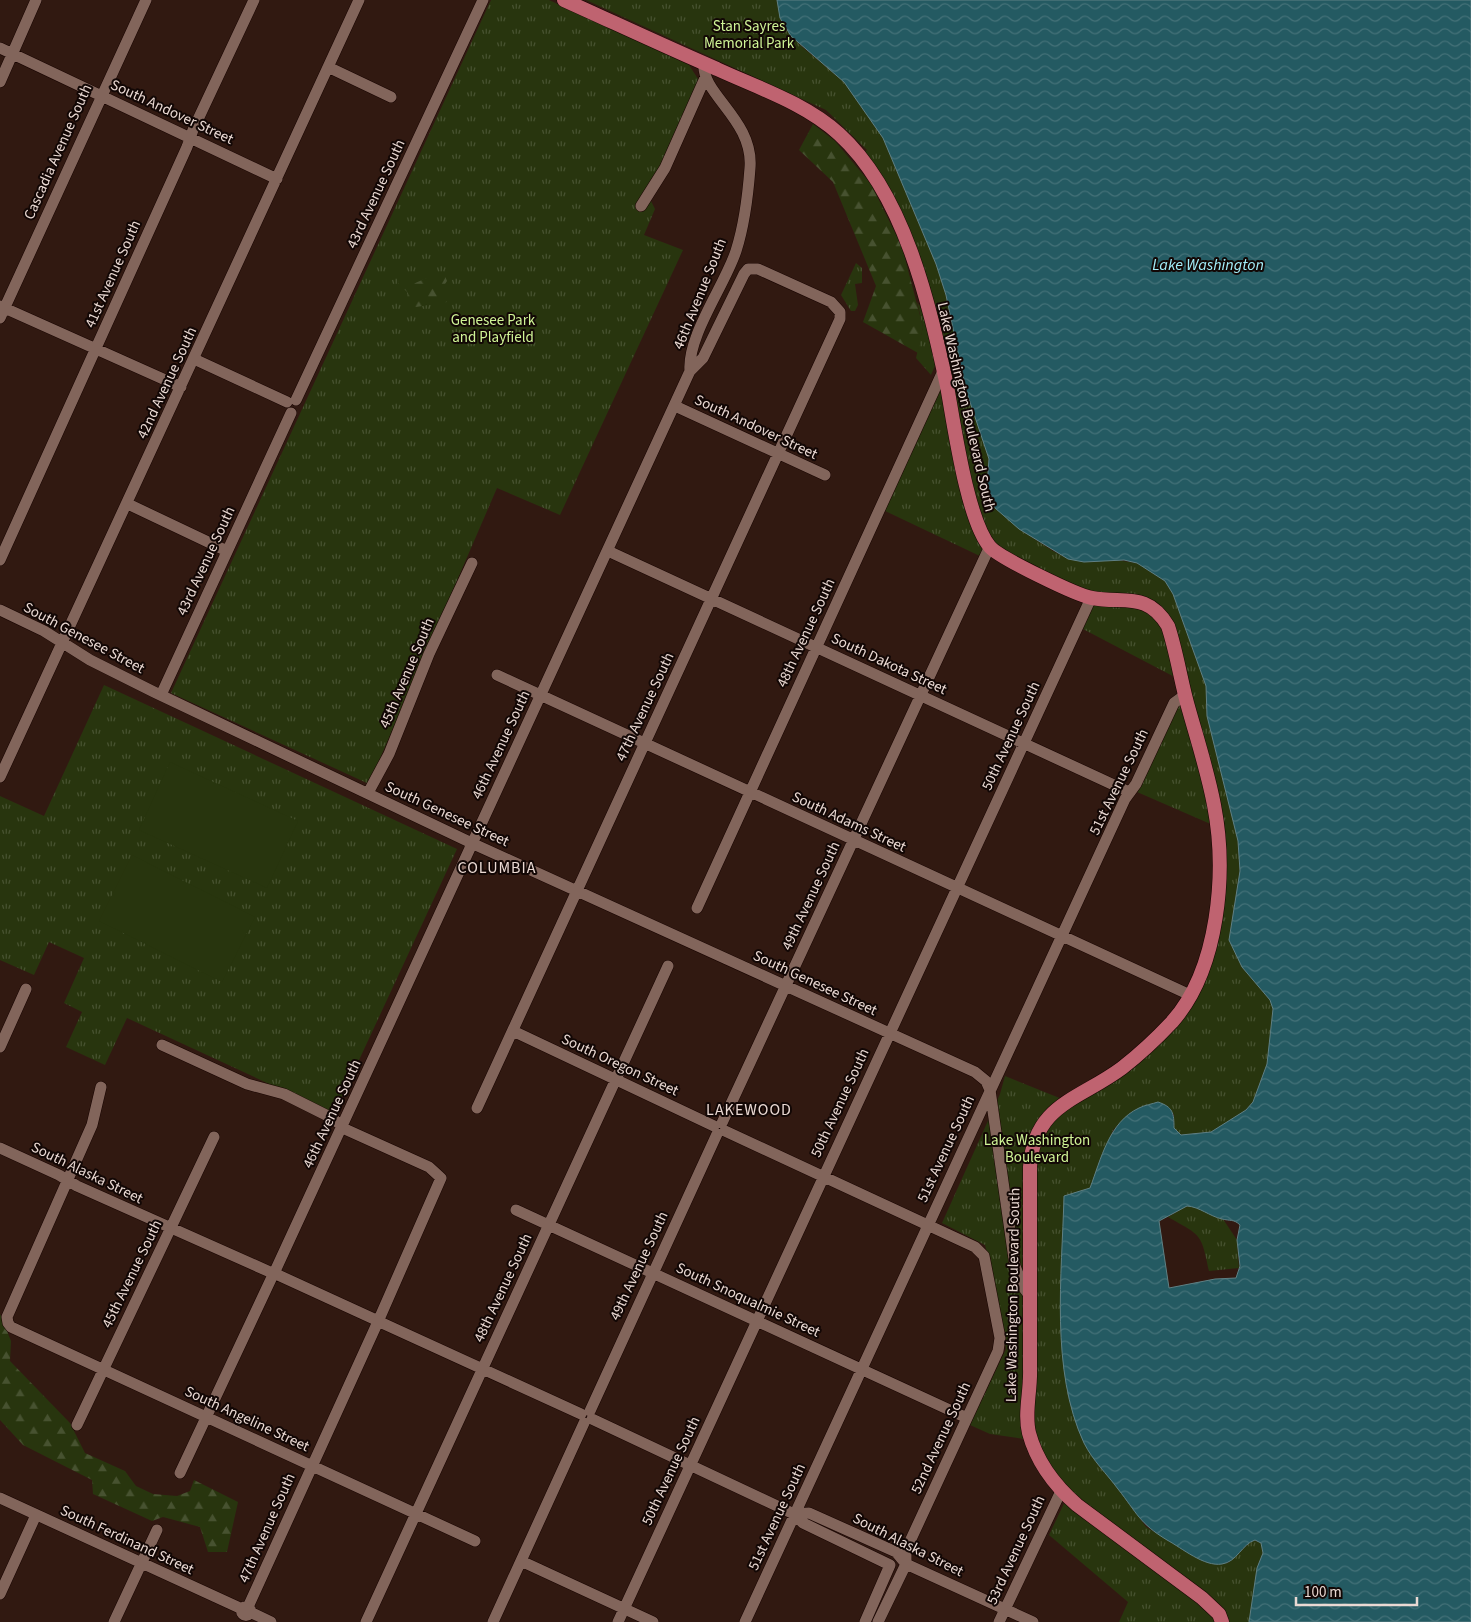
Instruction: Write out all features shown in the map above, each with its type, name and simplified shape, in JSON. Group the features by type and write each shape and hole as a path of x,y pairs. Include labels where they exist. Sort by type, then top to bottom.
{"main road":[{"name":"Lake Washington Boulevard South","path":"564,0 797,105 840,135 860,158 882,190 899,224 935,332 975,519 990,546 1013,563 1091,598 1130,599 1144,603 1158,613 1170,632 1214,806 1220,861 1214,929 1202,967 1190,995 1173,1021 1139,1054 1120,1069 1053,1112 1040,1128 1031,1152 1029,1431 1040,1462 1061,1491 1076,1505 1202,1598 1219,1614 1222,1622"}],"street":[{"path":"0,82 36,0"},
{"name":"Cascadia Avenue South","path":"1,311 146,0"},
{"name":"41st Avenue South","path":"0,560 190,137 254,0"},
{"name":"42nd Avenue South","path":"0,777 128,504 359,0"},
{"name":"43rd Avenue South","path":"161,695 291,405 483,0"},
{"name":"South Andover Street","path":"0,48 277,179"},
{"path":"641,206 666,168 705,78 704,64"},
{"path":"328,67 391,97"},
{"name":"46th Avenue South","path":"180,1473 342,1128 472,842 675,406 690,371 692,349 736,252 750,166 745,137 738,122 705,78"},
{"name":"46th Avenue South","path":"690,371 703,358 748,269 758,269 831,302 840,312 840,319"},
{"path":"1,311 96,348 181,387"},
{"name":"47th Avenue South","path":"477,1108 840,319"},
{"path":"194,359 291,405"},
{"name":"48th Avenue South","path":"696,908 944,371"},
{"name":"South Andover Street","path":"675,406 825,475"},
{"path":"128,504 227,551"},
{"name":"49th Avenue South","path":"493,1622 653,1272 990,546"},
{"name":"South Dakota Street","path":"608,551 1129,792"},
{"name":"45th Avenue South","path":"368,794 389,754 429,654 472,563"},
{"name":"50th Avenue South","path":"618,1622 1091,598"},
{"name":"South Genesee Street","path":"0,610 107,669 368,794 576,891 969,1068 986,1081 990,1090"},
{"name":"South Adams Street","path":"497,675 1190,995"},
{"name":"51st Avenue South","path":"746,1622 794,1514 1129,792 1136,784 1174,703 1185,694"},
{"name":"48th Avenue South","path":"366,1622 668,966"},
{"path":"0,1047 26,989"},
{"name":"South Oregon Street","path":"513,1031 975,1247 980,1251 985,1261"},
{"path":"162,1044 247,1084 284,1094 332,1118 342,1128"},
{"path":"67,1180 92,1125 101,1087"},
{"path":"990,1090 1015,1266 1023,1287 1029,1294"},
{"name":"47th Avenue South","path":"245,1613 441,1178 429,1167 342,1128"},
{"name":"45th Avenue South","path":"77,1425 214,1137"},
{"name":"South Alaska Street","path":"0,1148 690,1465 794,1514 804,1523 888,1562 890,1568 865,1622"},
{"name":"South Angeline Street","path":"67,1180 7,1317 11,1327 476,1541"},
{"name":"South Snoqualmie Street","path":"516,1210 967,1418"},
{"name":"52nd Avenue South","path":"878,1622 906,1564 906,1550 1000,1344 985,1261"},
{"name":"53rd Avenue South","path":"999,1622 1061,1491"},
{"name":"South Ferdinand Street","path":"0,1498 245,1613 271,1622"},
{"name":"South Alaska Street","path":"794,1514 809,1513 896,1552 906,1564 1033,1622"},
{"path":"0,1594 36,1515"},
{"path":"114,1622 157,1530"},
{"path":"521,1562 653,1622"}],"green space":[{"name":"Genesee Park and Playfield","path":"491,0 549,0 689,65 700,82 647,193 655,209 644,235 683,250 560,515 497,488 369,784 171,693"},
{"name":"Lake Washington Boulevard","path":"586,0 777,0 784,26 800,45 844,82 883,138 936,264 946,295 966,390 989,459 987,475 1019,529 1068,559 1084,562 1108,559 1137,563 1165,581 1173,594 1206,686 1207,716 1238,841 1240,871 1229,940 1242,967 1270,1000 1273,1009 1267,1064 1253,1102 1246,1110 1211,1132 1180,1135 1174,1128 1174,1114 1148,1105 1130,1113 1113,1130 1090,1188 1098,1465 1109,1476 1146,1527 1207,1562 1228,1563 1251,1541 1254,1540 1261,1543 1263,1553 1257,1568 1249,1622 1119,1622 1128,1602 1049,1535 1069,1493 1024,1439 990,1434 970,1425 1006,1349 995,1284 985,1245 942,1223 1000,1094 1005,1076 1072,1103 1128,1067 1206,968 1222,829 1137,792 1188,684 1081,628 1087,593 1002,552 982,557 883,510 946,367 908,238 862,154 867,150 826,110"},
{"path":"813,124 835,141 871,184 902,247 923,327 918,353 863,322 876,286 833,182 799,150"},
{"path":"856,263 862,268 862,283 855,284 858,305 855,311 851,311 841,295"},
{"path":"445,276 447,281 443,287 453,293 452,298 447,302 416,307 407,300 408,293 398,283 399,278 413,284 429,277"},
{"path":"917,302 926,322 934,351 935,365 931,375 916,358 923,327"},
{"path":"104,685 457,849 334,1114 127,1018 105,1065 66,1047 82,1012 64,1003 84,958 49,942 34,975 0,960 0,796 44,816"},
{"path":"170,762 298,821 267,888 139,830"},
{"path":"132,855 255,917 222,982 99,921"},
{"path":"1187,1206 1198,1208 1223,1219 1237,1240 1239,1268 1209,1271 1204,1249 1198,1236 1168,1217"},
{"path":"0,1314 11,1341 10,1361 70,1423 85,1453 125,1471 136,1486 153,1494 177,1496 190,1491 194,1480 238,1502 227,1552 208,1552 200,1527 163,1517 152,1521 93,1494 92,1480 23,1445 0,1420"}],"water":[{"name":"Lake Washington","path":"777,0 1471,0 1471,1622 1249,1622 1257,1568 1263,1553 1261,1543 1255,1540 1250,1542 1236,1557 1222,1564 1208,1563 1193,1556 1144,1523 1096,1462 1084,1443 1073,1415 1066,1385 1062,1354 1060,1290 1064,1196 1090,1188 1107,1142 1120,1122 1129,1114 1141,1107 1158,1102 1170,1108 1174,1118 1174,1128 1181,1135 1211,1132 1246,1110 1253,1102 1267,1064 1273,1009 1270,1000 1242,967 1229,940 1240,871 1238,841 1207,716 1206,686 1173,594 1165,581 1137,563 1124,560 1084,562 1068,559 1019,529 995,508 987,486 989,459 966,390 946,295 936,264 883,138 844,82 791,36 780,18","holes":["1187,1206 1217,1218 1234,1221 1240,1225 1237,1240 1240,1266 1236,1278 1215,1279 1169,1288 1159,1221"]}],"district":[{"name":"COLUMBIA","path":"497,868"},
{"name":"LAKEWOOD","path":"749,1110"}],"park label":[{"name":"Stan Sayres Memorial Park","path":"749,34"}]}
